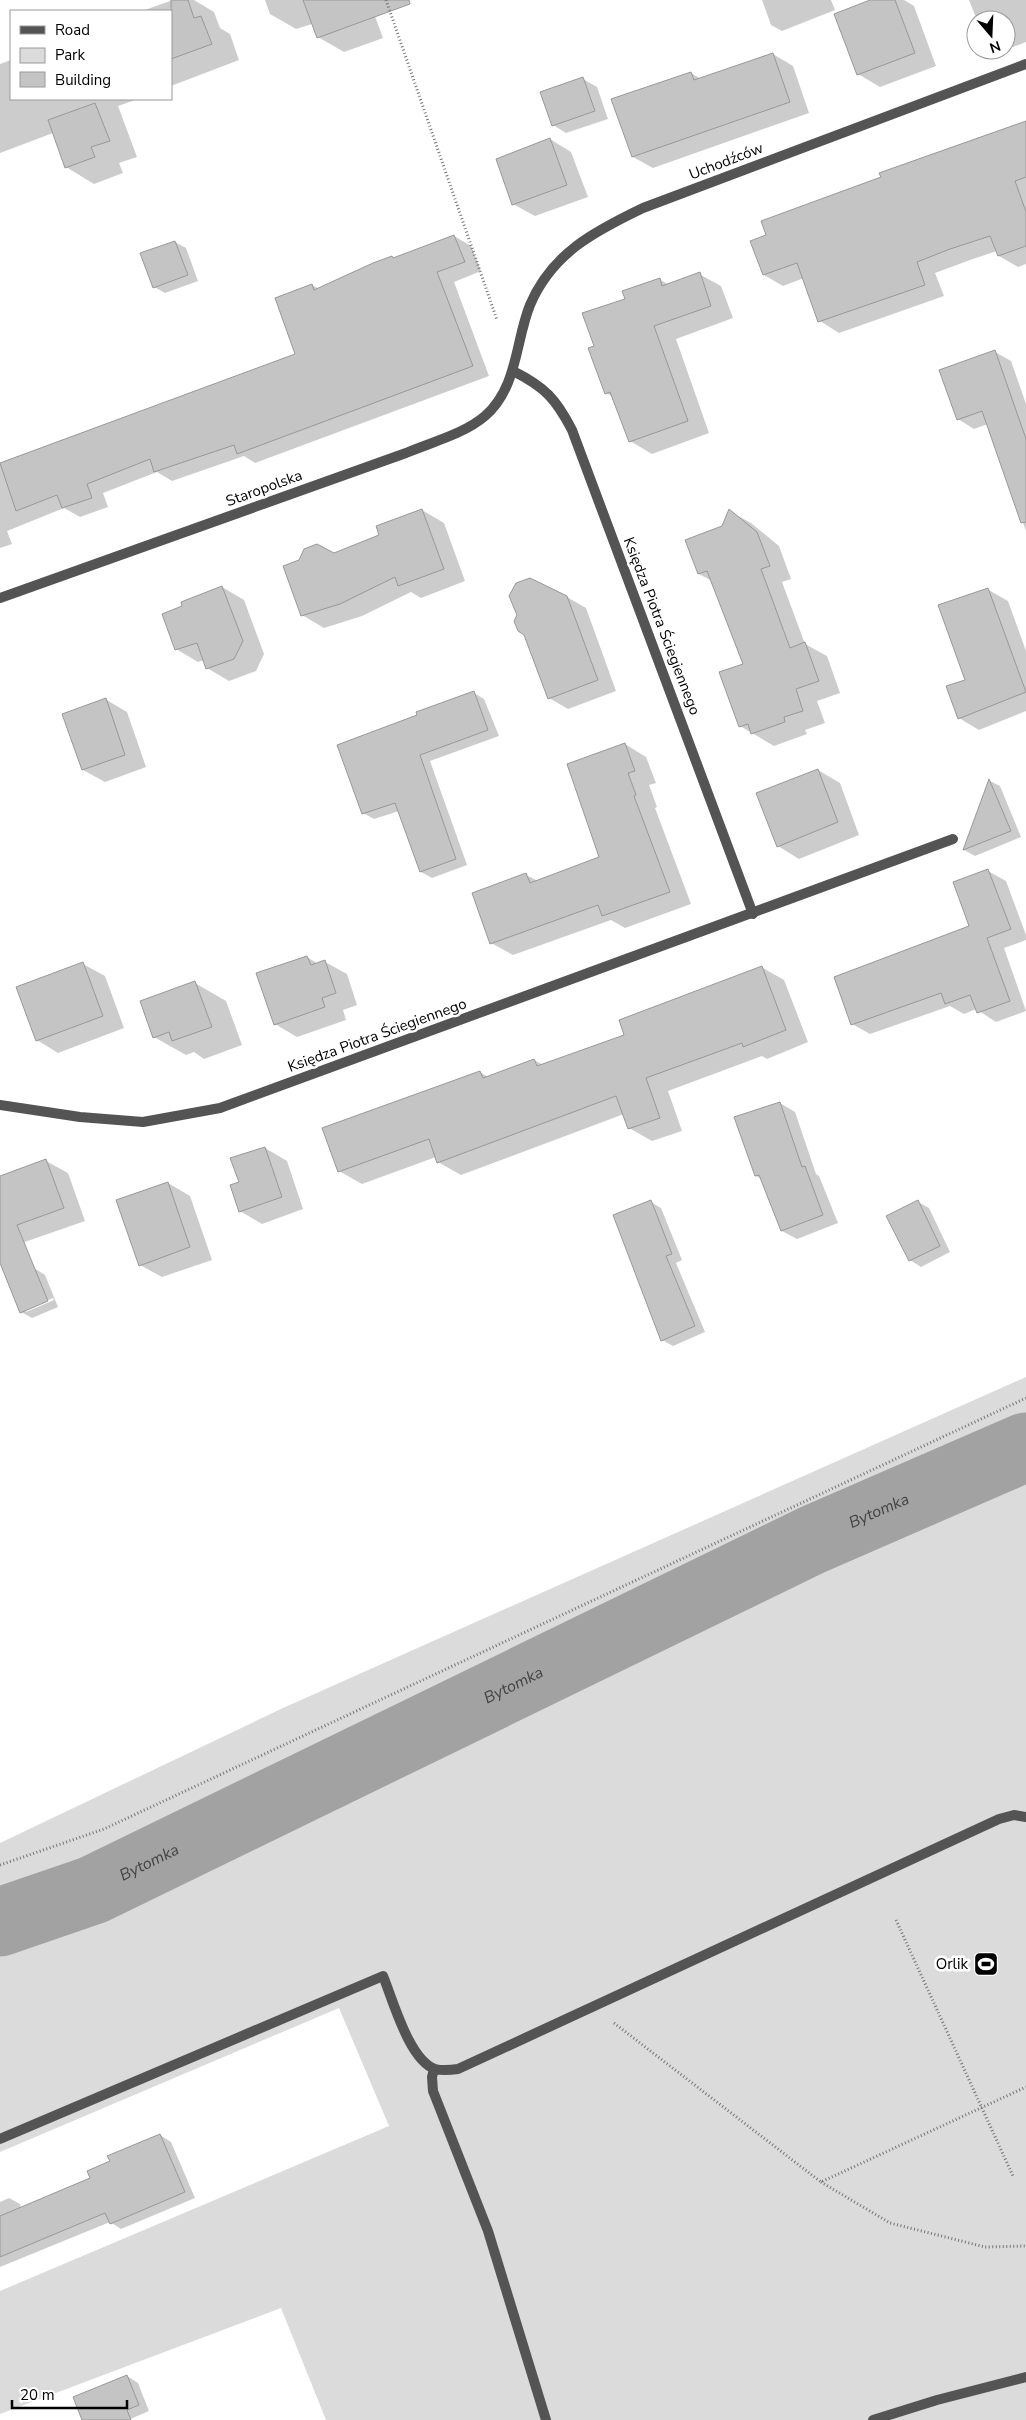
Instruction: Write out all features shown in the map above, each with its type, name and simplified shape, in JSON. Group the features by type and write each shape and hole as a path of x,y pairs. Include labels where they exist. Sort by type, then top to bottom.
{"street":[{"name":"Uchodźców","path":"513,371 530,305 545,278 566,254 596,231 652,205 1026,64"},
{"name":"Staropolska","path":"0,598 406,453 458,432 489,411 500,399 513,371"},
{"name":"Księdza Piotra Ściegiennego","path":"513,371 535,382 560,405 572,430 753,914"},
{"name":"Księdza Piotra Ściegiennego","path":"0,1105 80,1117 143,1122 220,1108 953,840"},
{"path":"0,2139 383,1976 415,2052 434,2068 458,2069 999,1820 1014,1815 1026,1817"},
{"path":"434,2068 432,2078 433,2091 488,2230 546,2420"},
{"path":"873,2420 937,2400 1026,2377"}],"path":[{"path":"386,0 499,324"},
{"path":"0,1865 104,1829 1026,1398"},
{"path":"896,1920 1013,2176"},
{"path":"595,2006 618,2027 821,2182 890,2223 985,2247 1026,2246"},
{"path":"821,2182 1026,2086"}],"green space":[{"path":"1026,1377 1026,1426 812,1519 665,1587 338,1743 117,1856 0,1897 0,1843 283,1708"},
{"path":"1026,1470 1026,2420 326,2420 281,2308 0,2414 0,2291 389,2126 339,2008 0,2152 0,1948 62,1927 142,1892 681,1624 824,1558"}],"building":[{"path":"171,0 188,0 194,18 201,16 212,44 172,59"},
{"path":"303,0 409,0 410,4 317,38"},
{"path":"870,0 895,0 915,53 857,75 834,14"},
{"path":"773,53 790,102 632,157 611,99 691,72 694,80"},
{"path":"583,77 595,111 552,126 540,92"},
{"path":"95,103 110,141 91,147 95,157 65,168 48,120"},
{"path":"1026,121 1026,177 1015,181 1026,212 1026,246 998,256 990,236 950,249 917,262 925,285 818,322 797,263 763,275 750,241 766,235 761,221 881,177 879,173"},
{"path":"550,138 567,185 512,205 496,159"},
{"path":"454,235 465,262 437,272 473,366 237,454 234,445 154,472 150,459 87,484 92,498 62,508 57,495 16,511 0,463 295,354 275,298 312,284 314,290 373,263 392,256 393,258"},
{"path":"175,241 188,275 153,288 140,253"},
{"path":"700,272 711,306 654,326 688,421 629,442 610,392 605,394 588,348 594,346 582,313 625,299 622,291 660,278 662,286"},
{"path":"995,350 1026,439 1026,522 1021,523 982,411 957,420 939,370"},
{"path":"422,509 444,569 398,586 395,577 340,604 301,616 283,566 299,560 304,549 317,544 334,553 379,535 376,526"},
{"path":"729,509 757,532 770,566 761,569 790,648 805,642 819,681 796,689 803,711 784,717 785,722 751,734 748,724 739,727 719,672 743,664 707,571 698,574 685,540 722,526"},
{"path":"530,578 567,596 598,680 548,699 524,635 518,631 514,621 517,615 509,596 516,583"},
{"path":"222,586 243,641 234,659 206,669 197,643 175,650 162,614 182,606 181,602"},
{"path":"988,588 1026,692 958,719 946,686 965,680 938,605"},
{"path":"474,691 488,730 420,755 456,859 420,872 395,803 362,814 337,745 417,715 416,712"},
{"path":"106,698 125,755 82,770 62,714"},
{"path":"625,743 635,771 628,773 636,795 634,796 670,892 602,916 598,905 490,944 472,893 526,873 530,883 599,857 567,764"},
{"path":"818,769 838,822 777,847 756,793"},
{"path":"989,779 1011,831 963,850"},
{"path":"988,869 1011,929 987,938 1010,1001 977,1013 970,995 945,1004 941,993 851,1025 834,977 969,926 953,882"},
{"path":"307,956 311,965 325,960 336,993 322,998 325,1007 274,1025 256,973"},
{"path":"83,962 103,1016 36,1041 16,987"},
{"path":"762,966 786,1030 743,1047 742,1043 646,1078 660,1118 628,1129 616,1096 437,1163 429,1139 338,1172 322,1128 480,1071 483,1078 534,1059 537,1066 624,1035 619,1020"},
{"path":"195,981 212,1027 172,1041 169,1032 153,1038 140,1001"},
{"path":"780,1102 802,1167 805,1166 823,1215 781,1231 759,1175 755,1176 734,1117"},
{"path":"265,1147 282,1197 239,1212 230,1185 239,1182 230,1158"},
{"path":"46,1159 64,1208 17,1225 48,1301 20,1313 0,1263 0,1176"},
{"path":"168,1182 190,1247 139,1266 116,1200"},
{"path":"651,1200 672,1254 666,1256 695,1326 661,1341 613,1215"},
{"path":"918,1200 940,1246 909,1261 886,1216"},
{"path":"160,2134 185,2192 110,2224 105,2213 0,2257 0,2216 90,2178 87,2171 110,2161 107,2156"},
{"path":"127,2375 139,2405 127,2410 131,2420 82,2420 73,2397"}],"waterway":[{"name":"Bytomka","path":"0,1922 93,1890 812,1540 1026,1447"}],"place":[{"name":"Orlik","path":"986,1964"}]}
